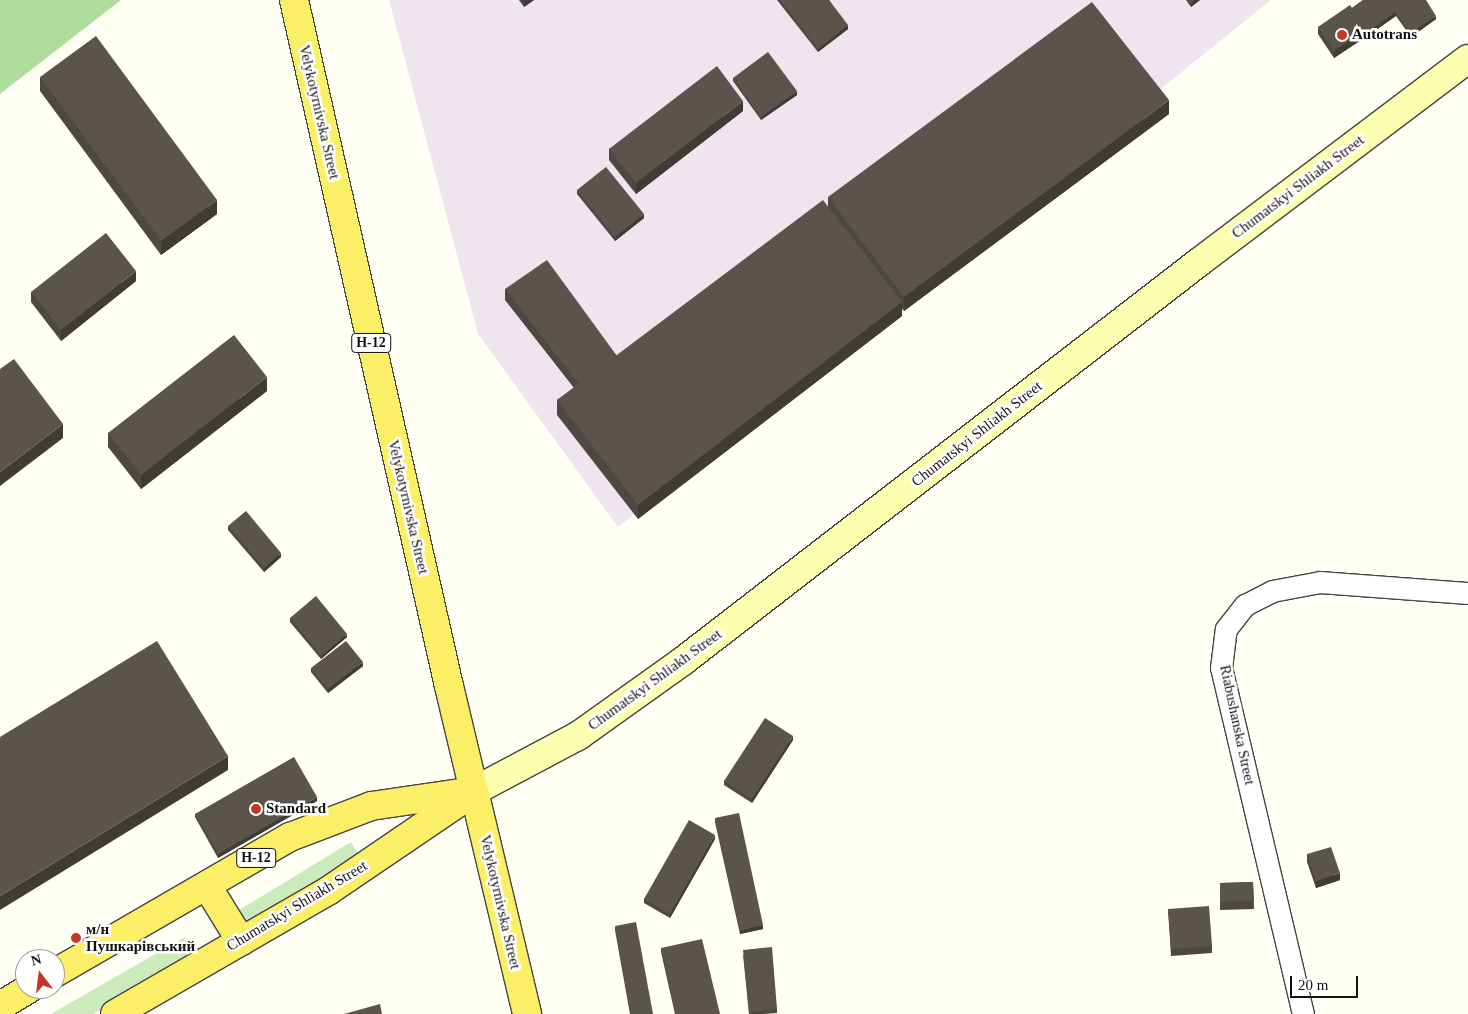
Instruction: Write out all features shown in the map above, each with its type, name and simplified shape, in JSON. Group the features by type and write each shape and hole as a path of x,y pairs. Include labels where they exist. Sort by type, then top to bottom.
{"main road":[{"name":"Velykotyrnivska Street","path":"294,0 474,791 527,1014"},
{"name":"Chumatskyi Shliakh Street","path":"115,1014 328,891 474,791 578,736 683,661 1198,263 1468,59"},
{"name":"Chumatskyi Shliakh Street","path":"65,967 290,837 371,806 474,791"},
{"path":"207,886 241,942"},
{"path":"0,1006 15,997"}],"street":[{"name":"Riabushanska Street","path":"1303,1014 1221,668 1226,629 1245,605 1272,591 1320,582 1468,593"}],"shaded area":[{"path":"389,0 1271,0 618,527 478,334"}],"green space":[{"path":"0,0 121,0 0,94"},
{"path":"351,842 359,855 244,926 236,912"},
{"path":"185,937 195,955 93,1014 51,1014"}],"building":[{"path":"780,0 829,0 848,25 818,49"},
{"path":"1363,0 1426,0 1436,16 1411,33 1396,12 1366,33 1366,29 1352,8"},
{"path":"1092,2 1169,100 904,297 828,197"},
{"path":"1350,5 1366,29 1334,51 1318,27"},
{"path":"96,36 217,200 161,241 40,77"},
{"path":"768,52 797,91 761,117 733,78"},
{"path":"717,66 743,101 636,183 609,149"},
{"path":"606,167 644,214 615,237 577,190"},
{"path":"823,200 902,302 638,505 557,400"},
{"path":"106,233 136,271 61,330 31,292"},
{"path":"547,260 617,356 579,384 505,289"},
{"path":"234,335 267,377 141,475 108,433"},
{"path":"14,359 63,424 0,472 0,369"},
{"path":"246,511 281,553 264,568 228,526"},
{"path":"316,596 347,634 321,656 290,618"},
{"path":"157,641 228,756 0,896 0,737"},
{"path":"346,641 363,662 328,689 311,668"},
{"path":"765,718 793,736 752,799 724,781"},
{"path":"294,757 317,797 218,854 195,814"},
{"path":"739,813 763,925 740,931 715,818"},
{"path":"689,820 715,835 670,914 644,899"},
{"path":"1331,847 1340,873 1316,881 1307,854"},
{"path":"1253,882 1254,901 1220,902 1220,883"},
{"path":"1209,906 1212,946 1171,949 1168,909"},
{"path":"636,922 653,1014 631,1014 615,926"},
{"path":"702,939 720,1014 676,1014 661,948"},
{"path":"772,947 777,1009 749,1012 743,950"},
{"path":"380,1004 382,1014 344,1014"}],"place":[{"name":"Autotrans","path":"1342,35"},
{"name":"Standard","path":"256,809"},
{"name":"м/н Пушкарівський","path":"76,938"}]}
